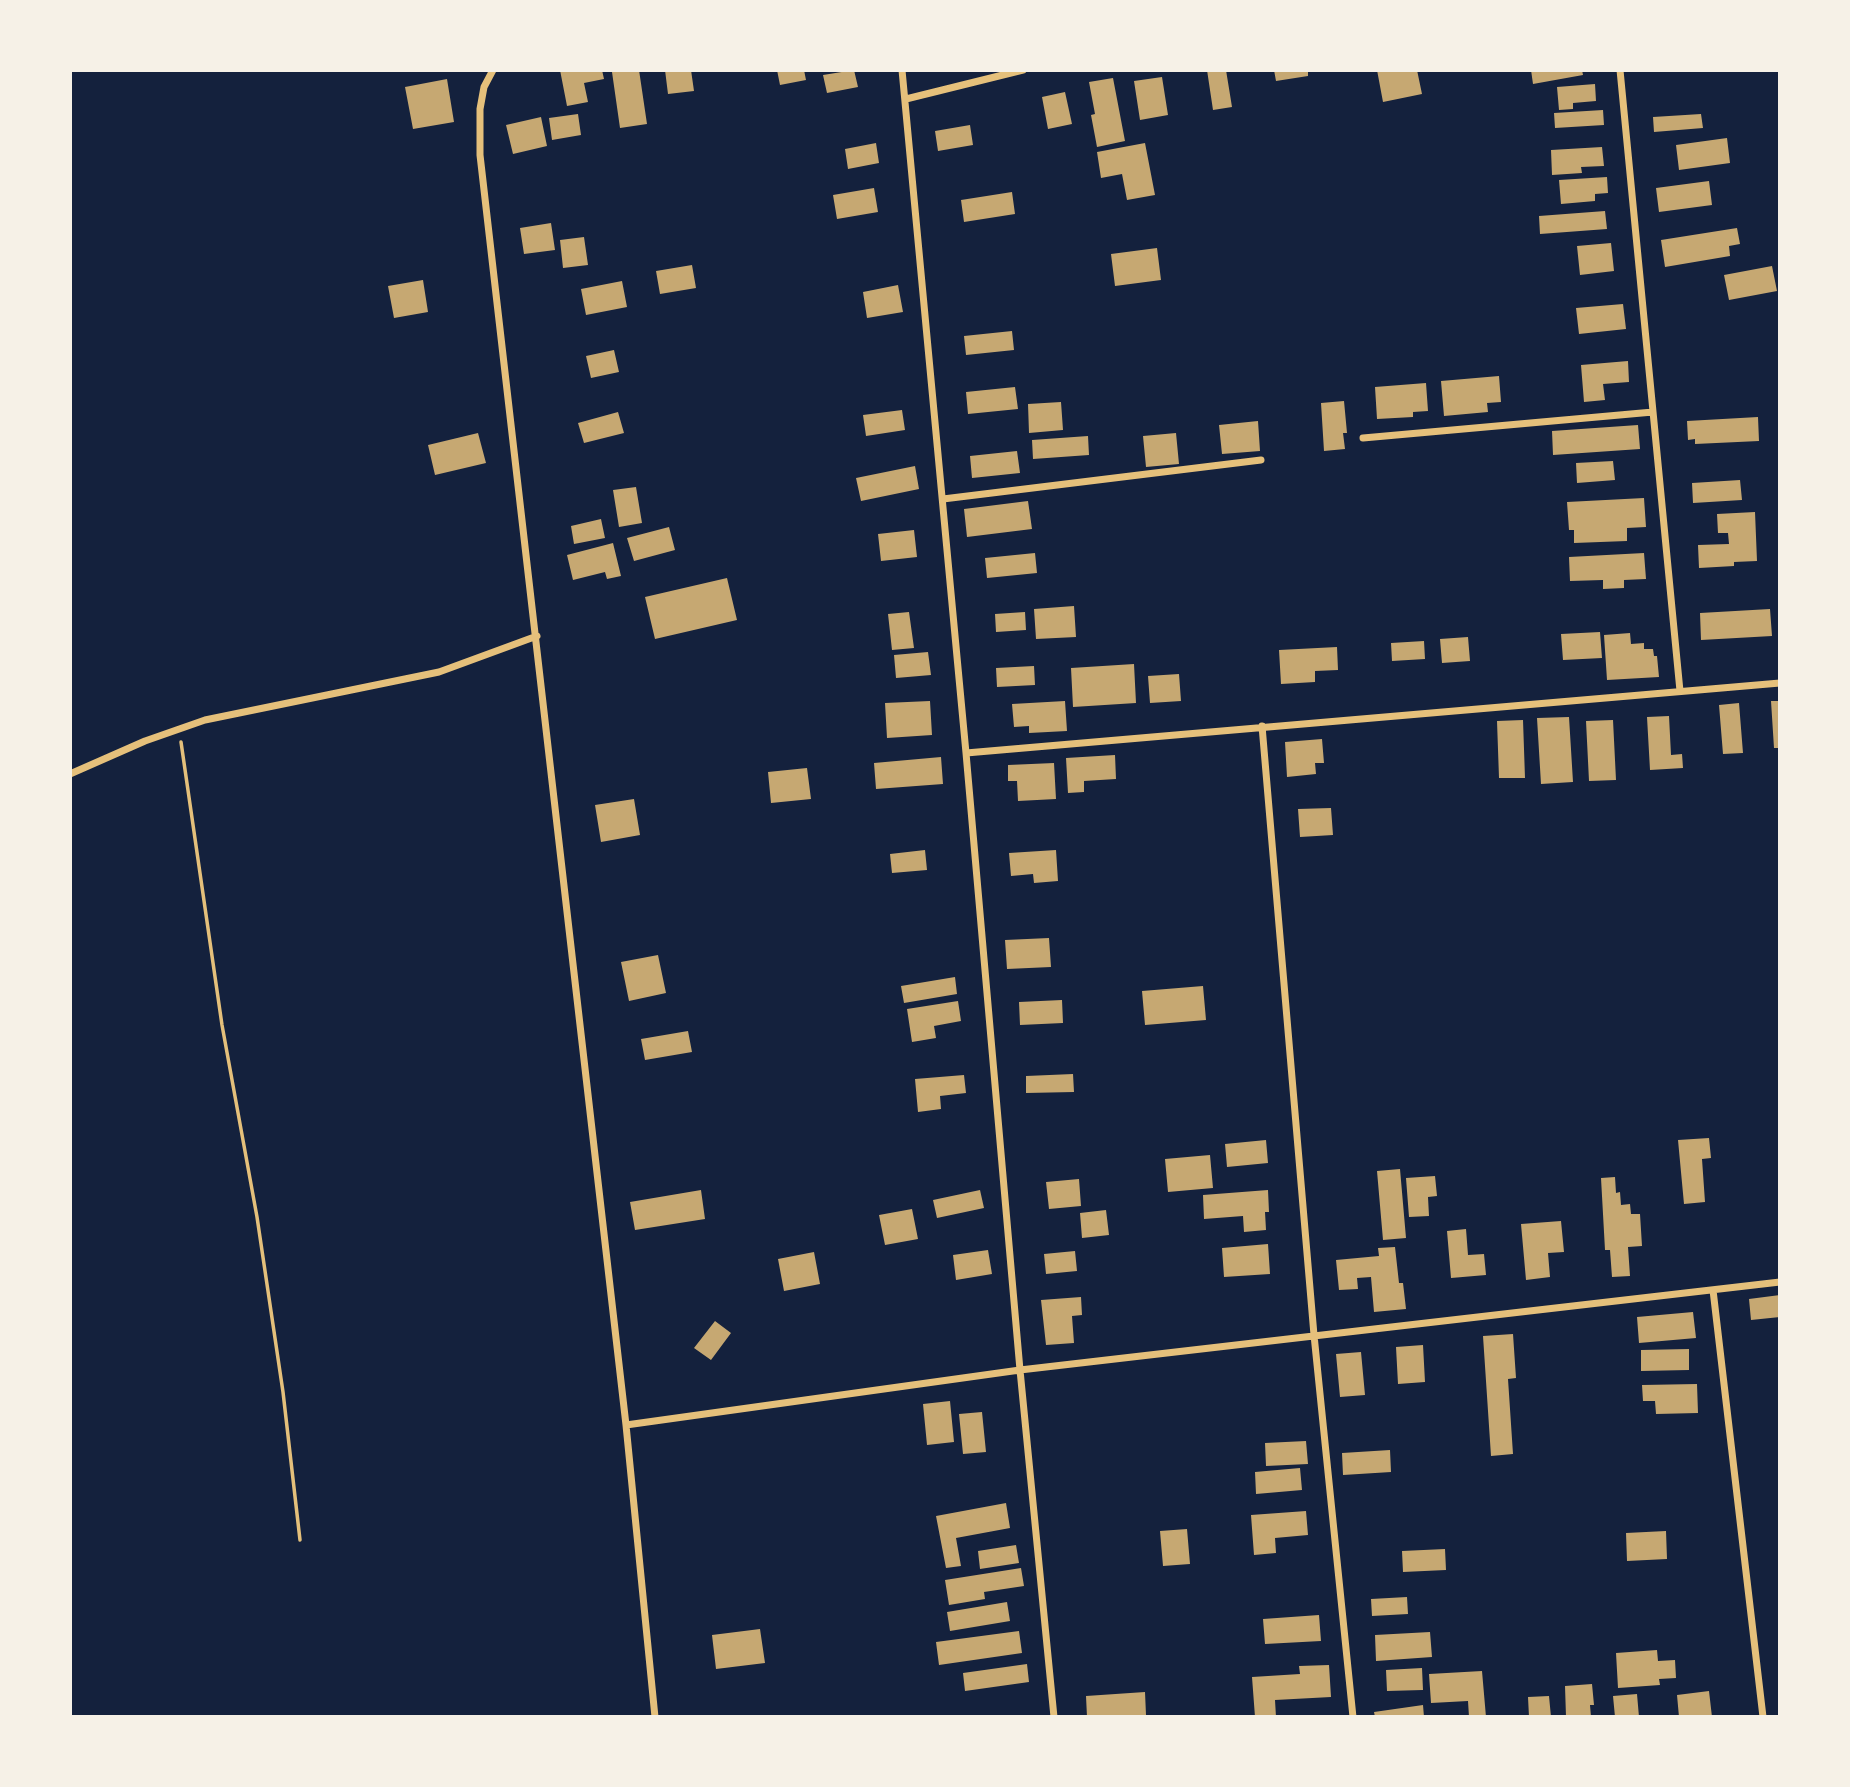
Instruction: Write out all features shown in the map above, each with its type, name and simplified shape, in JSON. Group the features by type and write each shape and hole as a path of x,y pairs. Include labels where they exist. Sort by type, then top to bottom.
{"street":[{"path":"493,70 484,88 480,109 481,155 626,1425 655,1717"},
{"path":"902,70 1054,1717"},
{"path":"906,99 1023,70"},
{"path":"1620,70 1680,691"},
{"path":"1363,439 1653,412"},
{"path":"943,499 1261,460"},
{"path":"70,775 145,741 205,720 439,672 537,636"},
{"path":"966,752 1780,683"},
{"path":"1262,726 1314,1335 1353,1717"},
{"path":"626,1425 1020,1370 1780,1282"},
{"path":"1713,1290 1763,1717"}],"path":[{"path":"180,729 222,1025 259,1230 283,1392 300,1540"}],"building":[{"path":"560,70 602,70 604,79 584,83 588,102 567,106"},
{"path":"639,70 647,124 620,128 612,72"},
{"path":"665,70 691,70 694,91 668,94"},
{"path":"777,70 804,70 806,80 780,85"},
{"path":"854,70 858,87 827,93 823,75"},
{"path":"1207,70 1226,70 1232,107 1213,110"},
{"path":"1274,70 1308,70 1308,76 1276,81"},
{"path":"1377,70 1417,70 1422,94 1383,102"},
{"path":"1531,70 1582,70 1583,75 1533,84"},
{"path":"1162,77 1168,115 1140,120 1134,81"},
{"path":"1113,78 1125,141 1097,147 1089,82"},
{"path":"447,79 454,122 413,129 405,87"},
{"path":"1595,84 1596,101 1573,103 1573,109 1559,110 1557,87"},
{"path":"1065,92 1072,124 1048,129 1042,97"},
{"path":"1603,110 1604,125 1555,128 1554,113"},
{"path":"578,114 581,135 552,140 549,118"},
{"path":"1701,114 1703,128 1654,132 1653,117"},
{"path":"541,117 547,146 513,154 506,125"},
{"path":"970,125 973,145 938,151 935,131"},
{"path":"1727,138 1730,163 1679,170 1676,145"},
{"path":"876,143 879,163 848,169 845,149"},
{"path":"1145,143 1155,195 1127,200 1122,174 1101,178 1097,152"},
{"path":"1602,147 1604,166 1581,167 1582,173 1552,175 1551,150"},
{"path":"1607,177 1608,193 1595,194 1595,201 1561,204 1559,180"},
{"path":"1709,181 1712,205 1659,212 1656,188"},
{"path":"874,188 878,212 837,219 833,195"},
{"path":"1012,192 1015,214 964,222 961,200"},
{"path":"1605,211 1607,229 1540,234 1539,216"},
{"path":"551,223 555,250 524,254 520,228"},
{"path":"1737,228 1740,244 1729,246 1730,256 1665,267 1661,240"},
{"path":"584,237 588,265 563,268 560,240"},
{"path":"1611,243 1614,271 1580,275 1577,246"},
{"path":"1157,248 1161,280 1115,286 1111,254"},
{"path":"692,265 696,288 660,294 656,271"},
{"path":"1772,266 1777,291 1729,300 1724,275"},
{"path":"423,280 428,312 394,318 388,286"},
{"path":"622,281 627,307 586,315 581,289"},
{"path":"898,285 903,312 867,318 863,292"},
{"path":"1623,304 1626,329 1579,334 1576,308"},
{"path":"1012,331 1014,350 966,355 964,336"},
{"path":"614,350 619,372 591,378 586,356"},
{"path":"1628,361 1629,382 1603,384 1605,400 1584,402 1581,365"},
{"path":"1499,376 1501,402 1487,403 1488,412 1444,416 1441,381"},
{"path":"1426,383 1428,411 1413,412 1413,417 1377,419 1375,387"},
{"path":"1015,387 1018,409 968,414 966,392"},
{"path":"1344,401 1347,433 1343,433 1345,449 1324,451 1321,403"},
{"path":"1061,402 1063,430 1029,433 1028,404"},
{"path":"902,410 905,430 866,436 863,415"},
{"path":"618,412 624,433 584,443 578,423"},
{"path":"1758,417 1759,441 1695,444 1695,439 1688,440 1687,421"},
{"path":"1258,421 1260,451 1222,454 1219,425"},
{"path":"1638,425 1640,449 1553,455 1552,431"},
{"path":"478,433 486,463 435,475 428,445"},
{"path":"1176,433 1179,464 1146,467 1143,436"},
{"path":"1088,436 1089,455 1033,459 1032,440"},
{"path":"1017,451 1020,473 972,478 970,456"},
{"path":"1613,461 1615,480 1577,483 1576,463"},
{"path":"915,466 919,489 861,501 856,478"},
{"path":"1740,480 1742,500 1693,503 1692,483"},
{"path":"636,487 642,523 619,527 613,490"},
{"path":"1644,498 1646,527 1627,528 1627,541 1574,543 1574,530 1569,530 1567,502"},
{"path":"1028,501 1032,529 967,537 964,509"},
{"path":"1755,512 1757,561 1734,562 1734,566 1699,568 1698,545 1729,544 1728,533 1718,533 1717,514"},
{"path":"601,519 605,538 574,544 571,526"},
{"path":"669,527 675,550 634,561 627,538"},
{"path":"914,530 917,557 881,561 878,534"},
{"path":"613,543 621,576 607,579 605,572 573,580 567,555"},
{"path":"1035,553 1037,573 987,578 985,558"},
{"path":"1644,553 1646,579 1624,580 1624,588 1603,589 1603,580 1570,581 1569,557"},
{"path":"727,578 737,620 655,639 645,597"},
{"path":"1074,606 1076,637 1036,639 1034,609"},
{"path":"1770,609 1772,636 1701,640 1700,613"},
{"path":"909,612 914,648 892,650 888,614"},
{"path":"1025,612 1026,630 996,632 995,614"},
{"path":"1600,632 1602,658 1563,660 1561,634"},
{"path":"1630,633 1631,644 1644,643 1644,649 1653,649 1654,656 1657,656 1659,677 1607,680 1604,635"},
{"path":"1468,637 1470,661 1442,663 1440,639"},
{"path":"1424,641 1425,659 1392,661 1391,643"},
{"path":"1337,647 1338,670 1315,671 1315,682 1281,684 1279,650"},
{"path":"928,652 931,675 896,678 894,655"},
{"path":"1134,664 1136,703 1073,707 1071,668"},
{"path":"1034,666 1035,685 997,687 996,668"},
{"path":"1179,674 1181,701 1150,703 1148,676"},
{"path":"930,701 932,735 887,738 885,703"},
{"path":"1065,701 1067,731 1029,733 1029,726 1014,727 1012,704"},
{"path":"1771,701 1780,701 1780,748 1774,748"},
{"path":"1739,703 1743,753 1723,754 1719,705"},
{"path":"1669,716 1671,755 1682,754 1683,768 1650,770 1647,717"},
{"path":"1569,717 1573,782 1541,784 1537,718"},
{"path":"1523,720 1525,778 1499,778 1497,721"},
{"path":"1613,720 1616,780 1589,781 1586,721"},
{"path":"1322,739 1324,763 1315,763 1316,774 1287,777 1285,742"},
{"path":"1115,755 1116,779 1084,781 1084,792 1068,793 1066,758"},
{"path":"941,757 943,784 876,789 874,763"},
{"path":"1054,763 1056,799 1018,801 1017,781 1008,781 1008,765"},
{"path":"807,768 811,799 771,803 768,772"},
{"path":"634,799 640,835 601,842 595,805"},
{"path":"1331,808 1333,835 1300,837 1298,809"},
{"path":"925,850 927,870 892,873 890,854"},
{"path":"1056,850 1058,881 1034,883 1033,874 1011,876 1009,853"},
{"path":"1049,938 1051,967 1007,969 1005,940"},
{"path":"658,955 666,993 629,1001 621,962"},
{"path":"955,977 957,994 904,1003 901,986"},
{"path":"1203,986 1206,1020 1145,1025 1142,991"},
{"path":"1062,1000 1063,1023 1020,1025 1019,1002"},
{"path":"958,1001 961,1021 934,1026 936,1038 912,1042 907,1009"},
{"path":"688,1031 692,1052 645,1060 641,1039"},
{"path":"1073,1074 1074,1092 1026,1093 1026,1076"},
{"path":"964,1075 966,1093 940,1096 941,1109 918,1112 915,1079"},
{"path":"1709,1138 1711,1158 1702,1159 1705,1202 1684,1204 1678,1140"},
{"path":"1266,1140 1268,1163 1227,1167 1225,1144"},
{"path":"1210,1155 1213,1188 1168,1192 1165,1159"},
{"path":"1400,1169 1406,1238 1383,1240 1377,1171"},
{"path":"1435,1176 1437,1196 1428,1197 1429,1216 1409,1217 1406,1178"},
{"path":"1615,1177 1616,1193 1620,1192 1621,1205 1630,1204 1631,1214 1640,1214 1642,1246 1628,1247 1630,1276 1612,1277 1610,1250 1605,1250 1601,1178"},
{"path":"1079,1179 1081,1206 1049,1209 1046,1182"},
{"path":"701,1190 705,1219 635,1230 630,1202"},
{"path":"980,1190 984,1208 937,1218 933,1200"},
{"path":"1268,1190 1266,1230 1244,1232 1243,1216 1204,1219 1203,1195"},
{"path":"912,1209 918,1239 885,1245 879,1215"},
{"path":"1106,1210 1109,1235 1082,1238 1080,1213"},
{"path":"1561,1221 1564,1252 1548,1253 1550,1277 1526,1280 1521,1224"},
{"path":"1466,1229 1468,1255 1484,1254 1486,1275 1451,1278 1447,1231"},
{"path":"1268,1244 1270,1274 1224,1277 1222,1248"},
{"path":"1395,1247 1399,1283 1403,1283 1406,1309 1374,1312 1371,1277 1357,1278 1358,1289 1339,1290 1336,1260 1379,1256 1378,1248"},
{"path":"988,1250 992,1274 956,1280 953,1255"},
{"path":"1075,1251 1077,1271 1046,1274 1044,1254"},
{"path":"814,1252 820,1284 784,1291 778,1259"},
{"path":"1780,1295 1780,1317 1751,1320 1749,1299"},
{"path":"1081,1297 1082,1315 1072,1316 1074,1343 1046,1345 1041,1300"},
{"path":"1693,1312 1696,1338 1639,1343 1637,1317"},
{"path":"715,1321 731,1333 711,1360 694,1348"},
{"path":"1513,1334 1516,1378 1508,1379 1513,1454 1491,1456 1483,1336"},
{"path":"1423,1345 1425,1382 1398,1384 1396,1347"},
{"path":"1689,1349 1689,1370 1641,1371 1641,1350"},
{"path":"1361,1352 1365,1395 1340,1397 1336,1354"},
{"path":"1697,1384 1698,1413 1656,1414 1655,1401 1643,1401 1642,1385"},
{"path":"950,1401 954,1442 927,1445 923,1404"},
{"path":"982,1412 986,1452 963,1454 959,1414"},
{"path":"1306,1441 1308,1464 1266,1466 1265,1443"},
{"path":"1390,1450 1391,1472 1343,1475 1342,1453"},
{"path":"1300,1468 1302,1490 1256,1494 1255,1472"},
{"path":"1006,1503 1010,1528 956,1538 961,1566 946,1568 936,1516"},
{"path":"1306,1511 1308,1535 1275,1538 1276,1553 1254,1555 1251,1515"},
{"path":"1187,1529 1190,1564 1163,1566 1160,1531"},
{"path":"1666,1531 1667,1559 1627,1561 1626,1533"},
{"path":"1016,1545 1019,1563 980,1569 978,1551"},
{"path":"1445,1549 1446,1570 1403,1572 1402,1551"},
{"path":"1021,1568 1024,1586 984,1592 985,1599 949,1605 945,1580"},
{"path":"1407,1597 1408,1614 1372,1616 1371,1599"},
{"path":"1007,1602 1010,1621 950,1631 947,1612"},
{"path":"1319,1615 1321,1641 1265,1644 1263,1619"},
{"path":"760,1629 765,1663 716,1669 712,1635"},
{"path":"1019,1631 1022,1653 939,1665 936,1642"},
{"path":"1430,1632 1432,1657 1376,1661 1375,1635"},
{"path":"1657,1650 1658,1661 1675,1660 1676,1678 1659,1679 1660,1685 1618,1688 1616,1653"},
{"path":"1027,1664 1029,1682 965,1691 963,1673"},
{"path":"1329,1665 1331,1697 1275,1700 1276,1717 1255,1717 1252,1677 1300,1674 1299,1666"},
{"path":"1422,1668 1423,1690 1387,1691 1386,1670"},
{"path":"1482,1671 1486,1717 1469,1717 1468,1701 1431,1703 1429,1674"},
{"path":"1592,1684 1594,1705 1590,1705 1591,1717 1566,1717 1565,1686"},
{"path":"1709,1691 1712,1717 1679,1717 1677,1695"},
{"path":"1145,1692 1146,1715 1087,1717 1086,1696"},
{"path":"1637,1694 1639,1717 1615,1717 1613,1696"},
{"path":"1549,1696 1551,1717 1529,1717 1528,1697"},
{"path":"1423,1705 1424,1717 1375,1717 1374,1712"}]}
